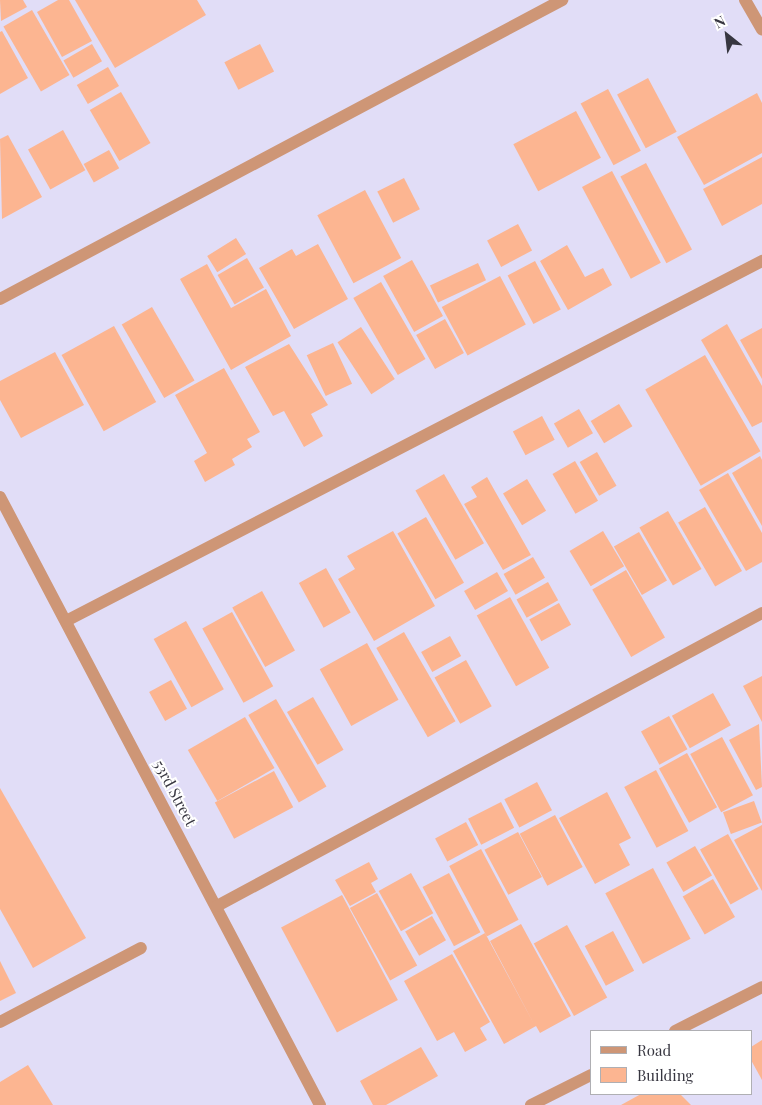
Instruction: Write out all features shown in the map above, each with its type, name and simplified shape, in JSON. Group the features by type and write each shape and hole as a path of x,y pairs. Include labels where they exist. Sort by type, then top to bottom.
{"street":[{"path":"0,299 562,0"},
{"path":"745,0 762,30"},
{"path":"66,620 762,262"},
{"name":"53rd Street","path":"0,497 217,906 320,1105"},
{"path":"217,906 762,613"},
{"path":"0,1022 141,948"},
{"path":"677,1030 762,987"},
{"path":"531,1105 590,1075"}],"building":[{"path":"0,0 23,0 27,7 1,21"},
{"path":"58,0 69,0 92,41 62,57 37,12"},
{"path":"75,0 197,0 206,15 115,68"},
{"path":"32,10 70,75 41,91 3,27"},
{"path":"2,31 28,78 0,94 0,32"},
{"path":"92,44 102,61 73,78 63,60"},
{"path":"260,44 274,72 238,90 224,62"},
{"path":"108,67 119,86 88,104 77,85"},
{"path":"648,78 677,132 646,148 617,94"},
{"path":"608,89 641,151 613,165 581,104"},
{"path":"121,92 150,143 119,161 90,110"},
{"path":"757,93 762,103 762,153 704,185 677,137"},
{"path":"576,111 601,158 538,191 513,144"},
{"path":"63,130 85,170 50,190 28,149"},
{"path":"8,135 42,197 2,219 0,139"},
{"path":"109,150 119,168 94,182 84,164"},
{"path":"762,157 762,204 722,226 703,189"},
{"path":"646,163 692,250 666,263 620,177"},
{"path":"612,171 661,263 631,279 582,187"},
{"path":"404,178 420,209 393,223 377,192"},
{"path":"365,190 401,258 353,283 317,215"},
{"path":"518,224 532,250 501,267 487,240"},
{"path":"236,238 246,254 217,272 207,256"},
{"path":"318,244 348,299 294,329 259,268 292,249 296,256"},
{"path":"567,245 585,277 603,268 612,285 568,310 540,261"},
{"path":"247,258 264,287 235,304 218,275"},
{"path":"412,260 443,316 414,332 383,276"},
{"path":"535,261 561,310 533,324 508,276"},
{"path":"478,263 486,280 438,303 430,285"},
{"path":"207,264 231,308 266,289 291,336 231,370 180,279"},
{"path":"500,276 526,325 468,356 442,307"},
{"path":"381,282 426,359 398,375 353,298"},
{"path":"152,307 195,381 164,398 122,324"},
{"path":"445,319 464,353 435,369 416,335"},
{"path":"727,324 762,386 762,422 752,427 701,340"},
{"path":"114,326 156,402 104,431 62,355"},
{"path":"361,327 395,379 371,394 338,342"},
{"path":"762,328 762,379 740,340"},
{"path":"333,343 352,384 326,396 307,355"},
{"path":"289,344 328,405 311,414 323,436 304,447 284,411 273,416 245,367"},
{"path":"55,352 84,405 21,438 0,400 0,381"},
{"path":"705,355 761,451 701,486 645,390"},
{"path":"224,368 260,432 247,439 252,447 232,459 235,465 205,482 194,461 207,453 175,395"},
{"path":"619,404 632,426 604,443 591,421"},
{"path":"579,409 593,433 568,448 554,424"},
{"path":"542,416 555,440 526,455 513,431"},
{"path":"597,452 616,486 599,496 580,462"},
{"path":"760,456 762,460 762,526 732,473"},
{"path":"575,461 598,501 575,514 552,474"},
{"path":"728,473 762,533 762,562 746,571 699,490"},
{"path":"444,474 484,543 455,560 415,490"},
{"path":"487,477 531,555 503,570 464,504 477,497 471,487"},
{"path":"527,479 546,511 522,525 503,493"},
{"path":"705,507 742,571 715,587 678,522"},
{"path":"668,511 702,569 673,586 639,528"},
{"path":"426,517 464,583 435,599 397,534"},
{"path":"393,531 435,606 374,641 338,579 355,569 347,556"},
{"path":"603,531 624,566 591,586 570,551"},
{"path":"639,532 667,580 642,595 614,546"},
{"path":"533,557 545,578 516,595 504,574"},
{"path":"326,568 351,613 324,628 299,583"},
{"path":"626,570 665,638 631,657 592,590"},
{"path":"497,572 508,591 475,610 464,591"},
{"path":"548,582 558,600 527,618 517,599"},
{"path":"262,591 295,650 265,667 232,607"},
{"path":"510,597 549,668 516,686 477,615"},
{"path":"559,603 571,625 541,641 529,619"},
{"path":"232,612 273,686 243,703 202,628"},
{"path":"186,621 224,689 191,707 154,639"},
{"path":"404,632 455,721 428,737 376,648"},
{"path":"450,636 461,656 432,672 421,652"},
{"path":"367,643 399,700 351,726 320,669"},
{"path":"466,660 492,706 460,724 435,677"},
{"path":"762,676 762,722 743,686"},
{"path":"171,680 187,709 165,721 149,692"},
{"path":"713,693 731,725 690,748 672,716"},
{"path":"313,697 344,750 318,765 287,712"},
{"path":"276,699 326,786 299,802 248,715"},
{"path":"669,716 687,749 659,765 641,732"},
{"path":"245,717 274,768 217,801 188,750"},
{"path":"759,724 762,787 756,790 729,740"},
{"path":"722,737 753,795 721,812 690,754"},
{"path":"687,753 717,807 689,823 659,769"},
{"path":"656,770 688,831 657,848 624,787"},
{"path":"274,771 293,807 234,839 215,802"},
{"path":"537,782 552,810 519,828 504,799"},
{"path":"0,788 86,938 33,968 0,909"},
{"path":"607,792 631,838 619,844 630,865 595,884 559,818"},
{"path":"754,801 762,823 731,834 723,812"},
{"path":"501,802 514,828 481,845 468,819"},
{"path":"555,815 583,867 547,886 520,834"},
{"path":"466,822 478,845 447,861 435,838"},
{"path":"762,825 762,891 734,840"},
{"path":"518,832 542,877 508,895 484,850"},
{"path":"728,834 759,889 731,905 700,850"},
{"path":"695,846 712,875 683,892 666,862"},
{"path":"481,849 519,920 487,937 449,866"},
{"path":"369,862 378,879 371,883 376,892 350,906 335,880"},
{"path":"653,868 691,939 643,964 605,893"},
{"path":"411,873 433,913 401,931 379,891"},
{"path":"449,873 480,932 454,946 423,887"},
{"path":"713,879 735,917 705,935 683,896"},
{"path":"377,893 417,966 390,981 350,908"},
{"path":"342,895 398,1000 337,1032 281,927"},
{"path":"432,916 446,940 419,956 405,931"},
{"path":"521,924 571,1016 540,1033 536,1026 504,1044 453,951 485,933 534,1024 490,941"},
{"path":"567,925 607,998 574,1016 534,943"},
{"path":"613,931 634,971 606,986 585,946"},
{"path":"452,954 490,1022 480,1028 487,1040 465,1052 454,1032 437,1041 404,981"},
{"path":"0,961 16,993 0,1001"},
{"path":"762,1040 762,1080 752,1062 752,1046"},
{"path":"421,1047 438,1076 386,1105 373,1105 360,1081"},
{"path":"28,1065 53,1105 0,1105 0,1082"},
{"path":"639,1095 681,1095 691,1105 621,1105"}]}
